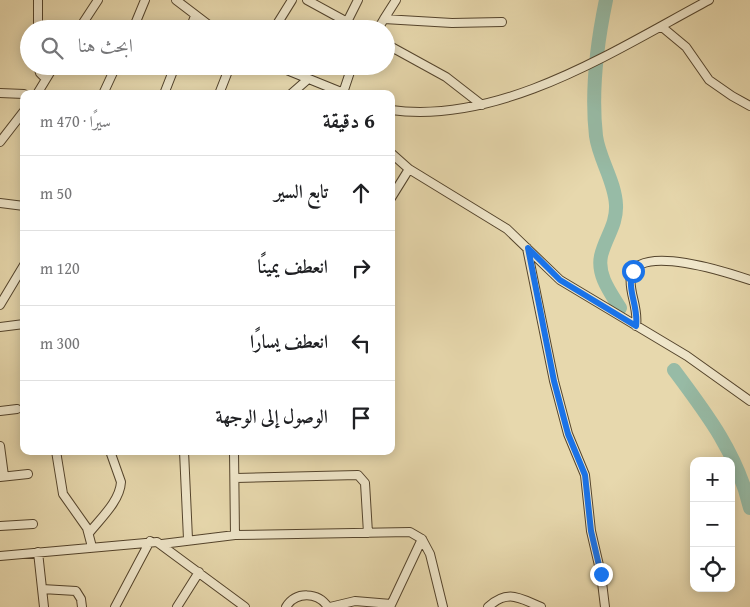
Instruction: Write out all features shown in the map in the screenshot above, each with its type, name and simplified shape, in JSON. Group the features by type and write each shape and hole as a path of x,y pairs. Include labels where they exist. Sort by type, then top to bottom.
{"street":[{"path":"38,0 38,20"},
{"path":"85,20 98,0"},
{"path":"136,20 145,0"},
{"path":"176,0 201,20"},
{"path":"280,20 292,0"},
{"path":"308,0 343,20"},
{"path":"348,20 358,0"},
{"path":"396,0 384,19 452,23 502,22"},
{"path":"395,111 406,112 482,105 511,98 638,39 709,0"},
{"path":"193,20 195,16"},
{"path":"662,27 686,47 709,80 750,106"},
{"path":"395,49 446,77 482,105"},
{"path":"42,75 46,79"},
{"path":"39,90 48,75"},
{"path":"105,90 112,75"},
{"path":"166,90 171,75"},
{"path":"221,90 226,75"},
{"path":"296,75 335,90"},
{"path":"345,90 349,75"},
{"path":"296,90 307,80"},
{"path":"0,92 20,94"},
{"path":"0,142 20,116"},
{"path":"395,157 409,169 507,229 560,280 686,356 750,401"},
{"path":"395,192 409,169"},
{"path":"0,203 20,206"},
{"path":"528,248 554,381 568,434 585,475 591,531 601,574 605,607"},
{"path":"636,326 636,306 631,288 631,276 636,268 648,261 702,266 750,280"},
{"path":"0,305 20,272"},
{"path":"0,328 20,325"},
{"path":"0,411 17,410"},
{"path":"0,446 2,476 28,474"},
{"path":"57,455 64,494 89,533 92,547"},
{"path":"89,533 111,505 121,488 121,482 111,455"},
{"path":"184,455 188,539"},
{"path":"234,455 235,534"},
{"path":"236,478 358,475 365,483 368,533"},
{"path":"0,526 33,524"},
{"path":"162,544 235,534 404,532 416,534 422,539 430,554 443,607"},
{"path":"286,607 296,597 308,595 324,602 329,607 355,601 391,606 422,539"},
{"path":"115,607 150,541"},
{"path":"0,556 150,541 162,544 245,607"},
{"path":"38,552 44,607"},
{"path":"178,607 199,572"},
{"path":"42,589 76,590 81,599 82,607"},
{"path":"488,607 497,599 511,596 541,607"}],"waterway":[{"path":"606,0 600,33 594,102 596,136 600,153 613,187 616,212 600,263 605,283 620,308"},
{"path":"674,370 720,436 738,470 750,508"}],"route":[{"path":"601,574 591,531 585,475 568,434 554,381 528,248 560,280 636,326 636,306 631,283 633,271"}]}
